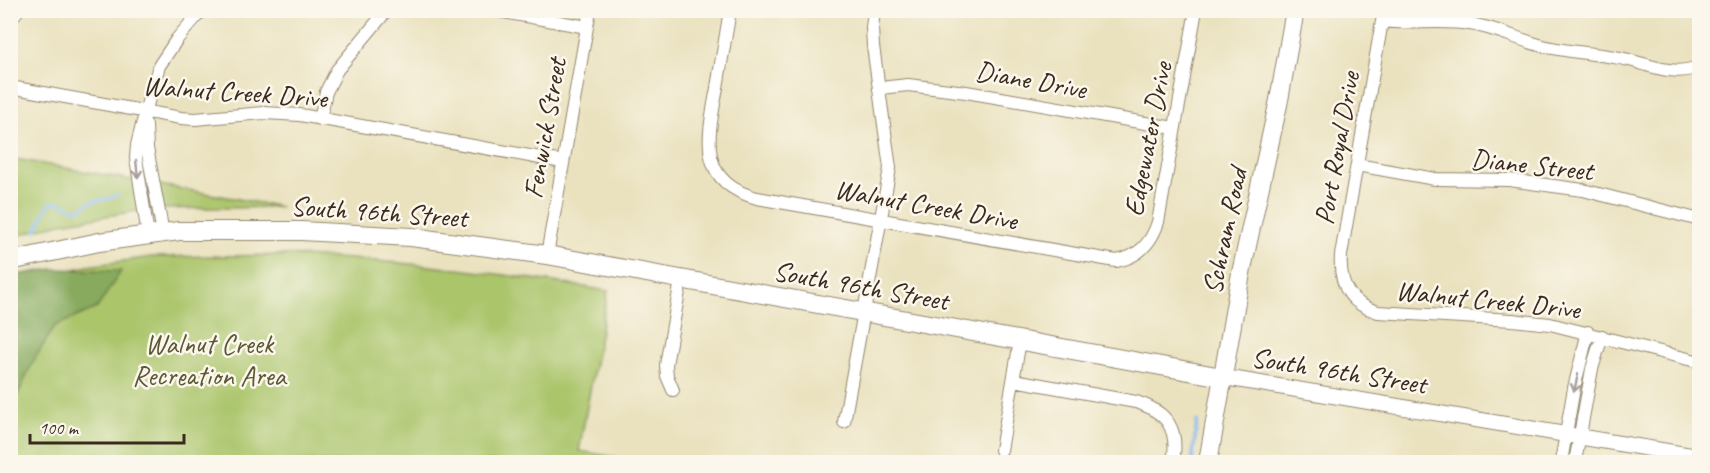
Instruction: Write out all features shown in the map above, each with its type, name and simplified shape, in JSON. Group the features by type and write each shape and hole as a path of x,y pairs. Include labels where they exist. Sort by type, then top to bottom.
{"main road":[{"name":"Schram Road","path":"1208,462 1242,273 1280,100 1295,10"},
{"name":"South 96th Street","path":"10,261 99,242 156,234 226,230 352,233 454,242 547,255 1222,378"}],"street":[{"path":"10,20 18,10"},
{"path":"156,234 136,159 137,145 159,66 177,39 202,10"},
{"path":"320,119 326,92 337,70 387,10"},
{"path":"492,10 587,27"},
{"name":"Fenwick Street","path":"547,255 590,10"},
{"name":"Walnut Creek Drive","path":"730,10 708,140 714,167 725,182 739,193 1101,260 1122,260"},
{"path":"844,422 890,168 873,46 874,10"},
{"name":"Edgewater Drive","path":"1122,260 1141,251 1155,230 1196,10"},
{"path":"1383,16 1406,24 1448,22 1490,28 1542,46 1617,57 1671,71 1700,66"},
{"name":"Port Royal Drive","path":"1347,292 1340,266 1383,16"},
{"name":"Diane Drive","path":"880,88 908,86 966,92 1174,128"},
{"name":"Walnut Creek Drive","path":"10,87 195,119 264,113 300,115 563,162"},
{"name":"Diane Street","path":"1357,165 1435,179 1509,180 1583,190 1700,220"},
{"path":"673,390 667,376 666,365 681,280"},
{"name":"Walnut Creek Drive","path":"1347,292 1357,303 1378,312 1532,321 1602,336 1700,362"},
{"path":"1575,462 1572,436 1574,388 1588,333"},
{"path":"1561,462 1572,436 1602,336"},
{"path":"1001,450 1020,341"},
{"name":"South 96th Street","path":"1222,378 1700,457"},
{"path":"1014,380 1136,402 1159,411 1174,434 1176,447 1173,462"}],"green space":[{"path":"10,158 282,207 151,209 61,223 18,235 11,234"},
{"name":"Walnut Creek Recreation Area","path":"285,255 447,268 608,291 579,451 643,462 11,462 10,283 88,266 152,257"},
{"path":"53,269 121,271 97,308 55,326 32,363 15,401 11,402 11,276"}],"waterway":[{"path":"36,231 49,204 61,203 78,209 92,201 117,195"},
{"path":"1192,462 1197,421"}]}
